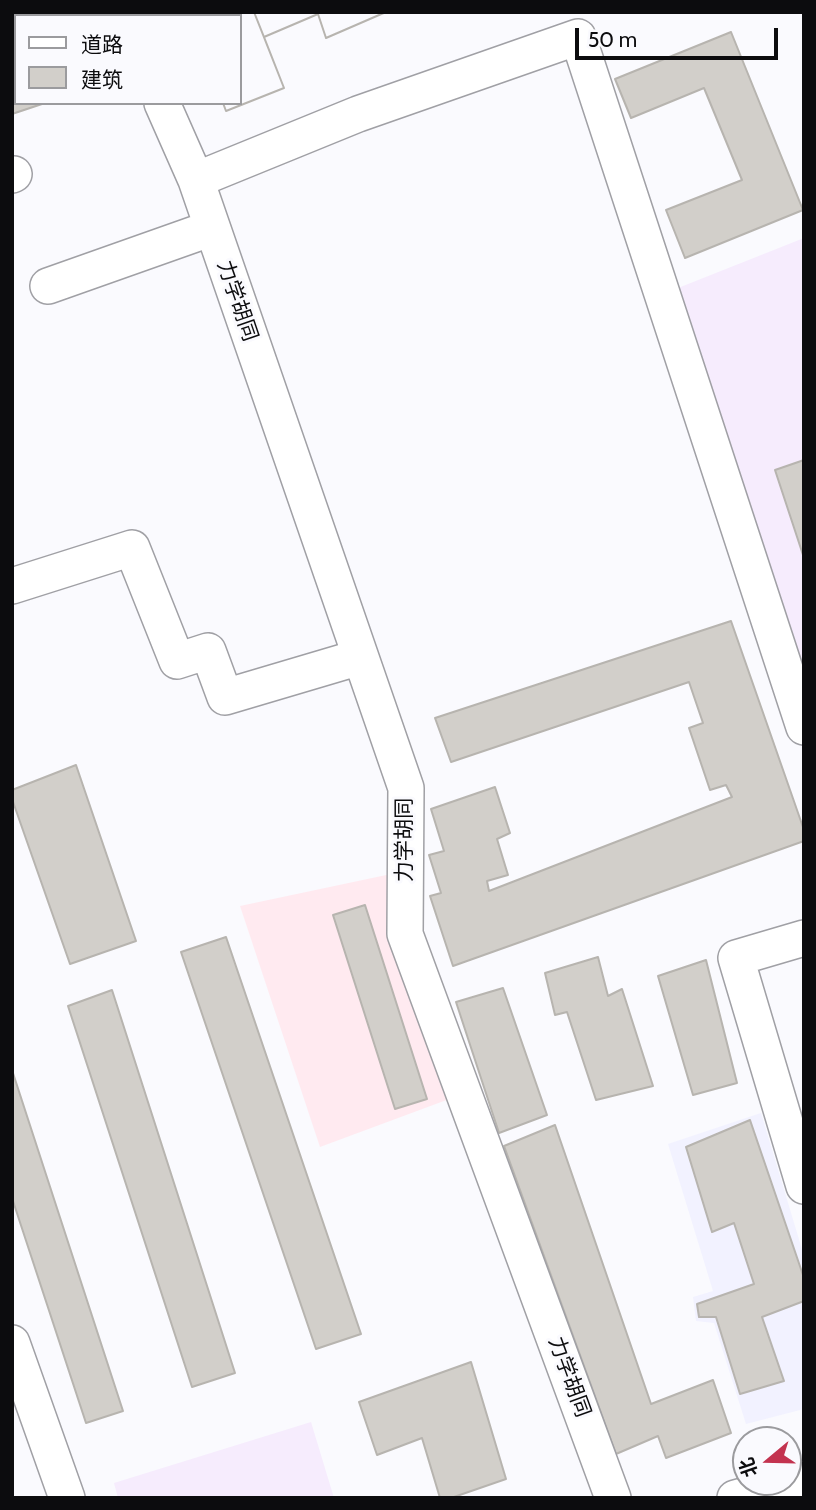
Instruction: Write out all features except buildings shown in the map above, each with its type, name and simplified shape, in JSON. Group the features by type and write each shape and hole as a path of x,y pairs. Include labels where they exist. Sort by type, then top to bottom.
{"street":[{"path":"196,180 358,114 578,37 804,727"},
{"name":"力学胡同","path":"163,105 196,180 406,788 405,934 613,1498"},
{"path":"48,286 212,228"},
{"path":"12,586 132,548 177,661 208,651 225,697 360,657"},
{"path":"804,938 736,958 804,1186"},
{"path":"12,1343 67,1498"},
{"path":"735,1498 804,1479"}],"shaded area":[{"path":"804,238 804,711 673,290"},
{"path":"391,874 452,1098 320,1147 240,906"},
{"path":"761,1113 804,1256 804,1409 746,1424 714,1323 696,1321 693,1297 713,1291 668,1144"},
{"path":"311,1422 334,1498 118,1498 114,1483"}]}
